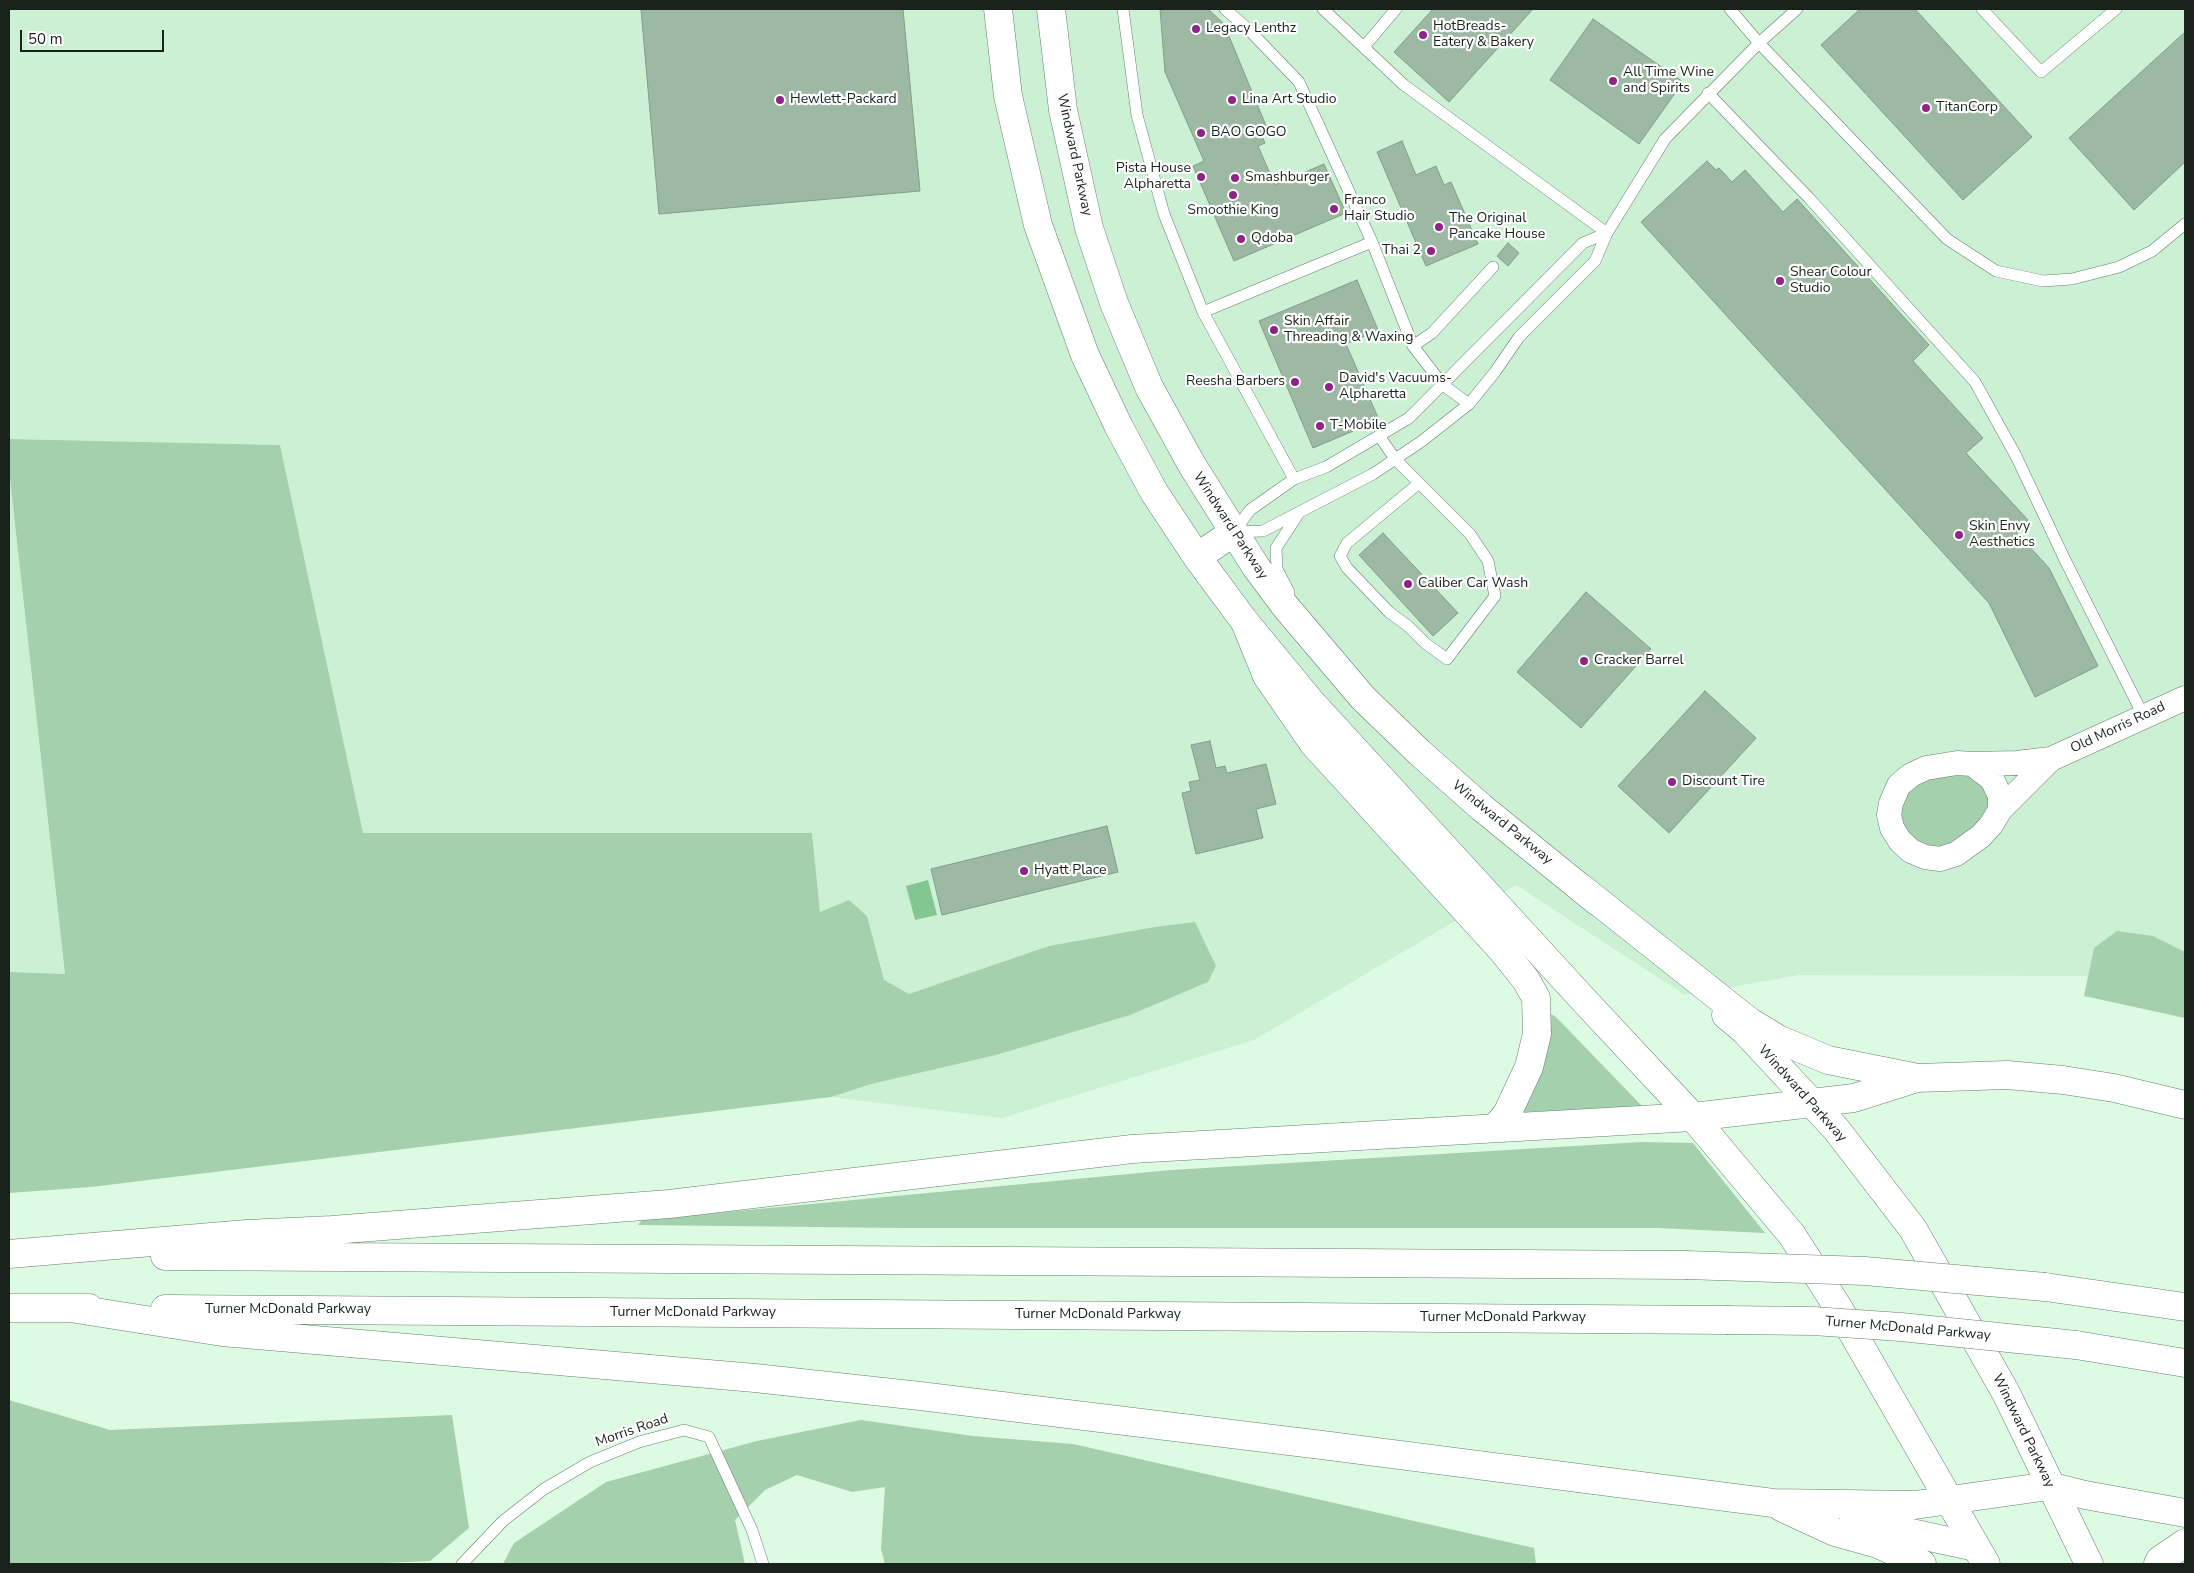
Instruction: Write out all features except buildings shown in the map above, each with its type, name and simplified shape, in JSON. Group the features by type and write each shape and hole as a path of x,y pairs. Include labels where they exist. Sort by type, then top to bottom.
{"main road":[{"path":"998,9 1008,96 1038,225 1060,290 1086,355 1118,424 1154,492 1197,557 1245,622 1330,722 1693,1117 1792,1234 1840,1309 1948,1502 1981,1555"},
{"name":"Windward Parkway","path":"1051,9 1062,110 1074,169 1089,228 1114,303 1149,387 1192,465 1256,567 1285,606 1363,698 1420,753 1481,807 1580,886 1744,1030 1836,1129 1913,1229 2006,1394 2049,1486 2089,1564"},
{"path":"1197,557 1234,532"},
{"path":"1245,622 1266,676 1314,744 1502,950 1526,980 1536,998 1537,1034 1529,1067 1507,1114 1495,1128"},
{"path":"1580,886 1750,1022 1778,1039 1828,1060 1917,1078 1999,1075 2063,1080 2114,1088 2185,1104"},
{"path":"9,1255 247,1234 332,1230 669,1204 1132,1149 1693,1117 1854,1098 1917,1078"},
{"path":"9,1255 1775,1266 1865,1271 2045,1287 2185,1307"},
{"name":"Turner McDonald Parkway","path":"9,1308 1813,1321 1891,1326 2076,1345 2185,1363"},
{"path":"70,1308 222,1332 755,1378 920,1396 1322,1444 1773,1503 1915,1505 1948,1502 2049,1486 2085,1495 2185,1513"},
{"path":"1773,1503 1835,1532 1878,1544 1922,1564"},
{"path":"1843,1504 1888,1528 1981,1555"},
{"path":"2158,1564 2160,1560 2185,1543"}],"street":[{"name":"Old Morris Road","path":"2051,759 2000,810 1991,825 1970,846 1940,859 1925,858 1911,851 1900,841 1892,828 1891,802 1899,785 1911,775 1942,764 2017,763 2051,759 2185,698"},
{"path":"1972,764 1984,771 1996,787 2000,810"}],"lane":[{"path":"1123,9 1140,124 1164,214 1204,312 1294,479"},
{"path":"1225,9 1249,30 1299,82 1372,242 1413,346 1443,385 1469,404"},
{"path":"1323,9 1404,85 1607,233"},
{"path":"1364,47 1396,9"},
{"path":"1730,9 1759,43 1947,239 1996,272 2043,281 2072,279 2119,268 2152,251 2185,224"},
{"path":"1234,532 1263,531 1373,474 1422,441 1469,404 1495,372 1519,336 1595,261 1607,233 1665,139 1708,93 1797,9"},
{"path":"1982,9 2041,72 2116,9"},
{"path":"1708,93 1809,198 1975,382 2016,456 2144,717"},
{"path":"1234,532 1250,510 1294,479 1326,467 1380,437 1409,418 1583,243 1607,233"},
{"path":"1204,312 1372,242"},
{"path":"1413,346 1432,332 1493,267"},
{"path":"1380,437 1395,459 1418,484 1470,534 1488,561 1495,596 1447,659 1389,612 1347,568 1340,556 1347,543 1418,484"},
{"path":"1302,510 1276,548 1277,569 1300,614 1363,698"},
{"name":"Morris Road","path":"462,1564 503,1521 544,1489 590,1462 639,1442 684,1430 709,1437 752,1530 763,1564"}],"shaded area":[{"path":"9,9 2185,9 2185,1000 2086,976 1799,975 1685,995 1516,885 1254,1040 1002,1118 831,1097 820,913 812,833 363,833 280,445 9,439"},
{"path":"9,439 280,445 363,833 812,833 820,912 849,900 867,916 884,980 909,994 1049,946 1155,927 1195,922 1216,966 1208,982 1130,1015 996,1055 871,1084 831,1097 91,1187 9,1193 9,972 65,974 9,470"},
{"path":"9,470 65,974 9,1156"},
{"path":"1965,771 1987,785 1990,810 1964,838 1937,850 1914,843 1900,823 1902,799 1919,779"},
{"path":"928,880 937,915 915,920 906,886"},
{"path":"2117,931 2153,936 2185,952 2185,1018 2084,996 2094,948"},
{"path":"1551,1014 1642,1106 1624,1109 1524,1112"},
{"path":"1642,1142 1693,1143 1765,1233 1658,1228 906,1228 638,1225 642,1220 1171,1170"},
{"path":"9,1400 110,1430 452,1415 469,1528 430,1561 358,1564 9,1564"},
{"path":"861,1420 973,1436 1073,1444 1534,1548 1536,1564 885,1564 881,1549 885,1487 852,1492 797,1475 765,1490 735,1520 745,1564 503,1564 514,1543 606,1482 757,1441"}],"place":[{"name":"Legacy Lenthz","path":"1196,29"},
{"name":"HotBreads- Eatery & Bakery","path":"1423,35"},
{"name":"All Time Wine and Spirits","path":"1613,81"},
{"name":"Hewlett-Packard","path":"780,100"},
{"name":"Lina Art Studio","path":"1232,100"},
{"name":"TitanCorp","path":"1926,108"},
{"name":"BAO GOGO","path":"1201,133"},
{"name":"Pista House Alpharetta","path":"1201,177"},
{"name":"Smashburger","path":"1235,178"},
{"name":"Smoothie King","path":"1233,195"},
{"name":"Franco Hair Studio","path":"1334,209"},
{"name":"The Original Pancake House","path":"1439,227"},
{"name":"Qdoba","path":"1241,239"},
{"name":"Thai 2","path":"1431,251"},
{"name":"Shear Colour Studio","path":"1780,281"},
{"name":"Skin Affair Threading & Waxing","path":"1274,330"},
{"name":"Reesha Barbers","path":"1295,382"},
{"name":"David's Vacuums- Alpharetta","path":"1329,387"},
{"name":"T-Mobile","path":"1320,426"},
{"name":"Skin Envy Aesthetics","path":"1959,535"},
{"name":"Caliber Car Wash","path":"1408,584"},
{"name":"Cracker Barrel","path":"1584,661"},
{"name":"Discount Tire","path":"1672,782"},
{"name":"Hyatt Place","path":"1024,871"}]}
